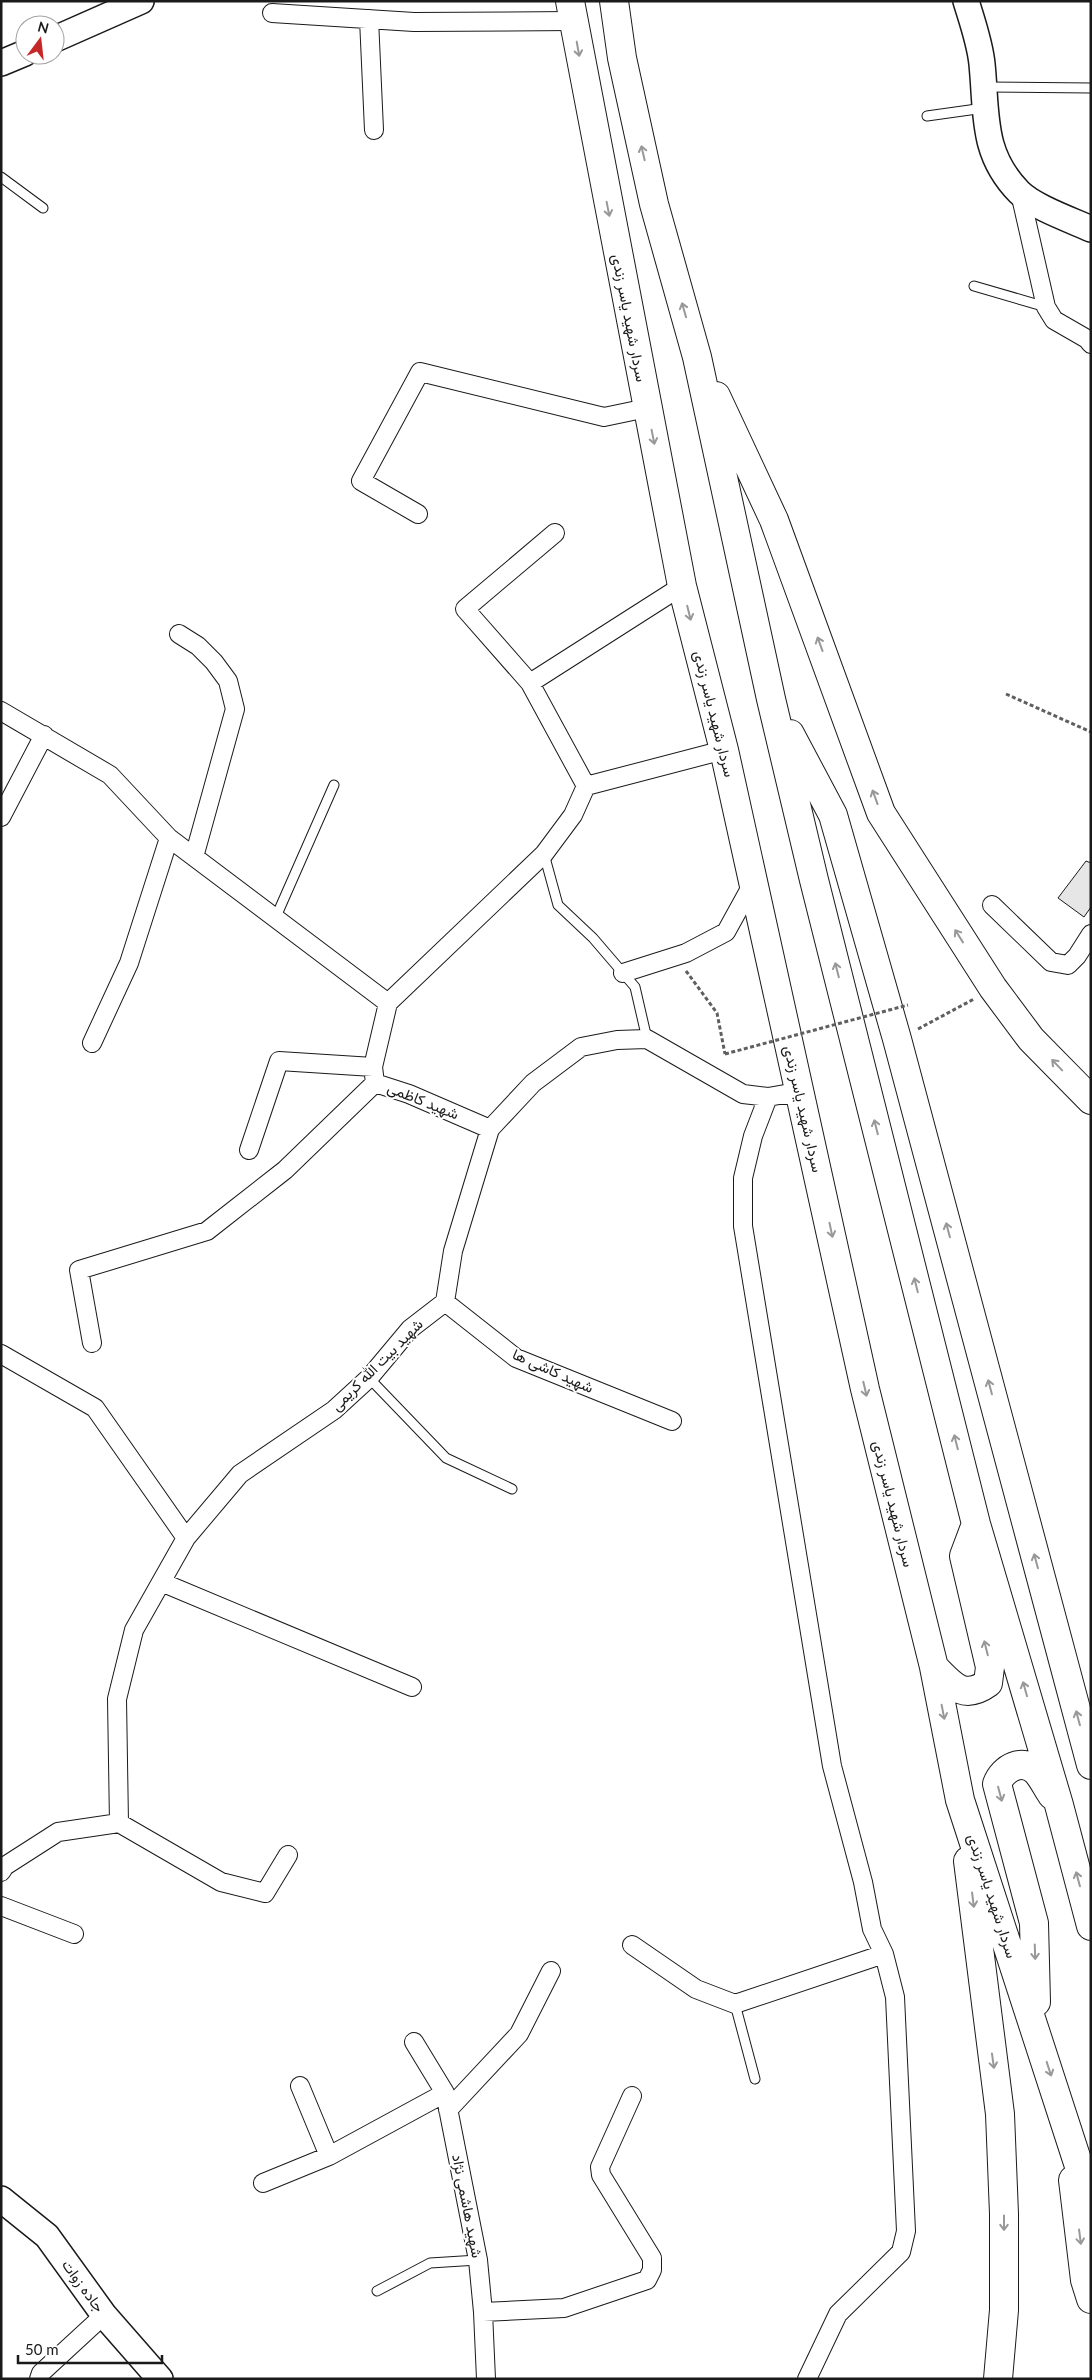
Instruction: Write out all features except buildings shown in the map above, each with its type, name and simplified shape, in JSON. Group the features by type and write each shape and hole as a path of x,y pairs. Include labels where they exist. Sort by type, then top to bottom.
{"highway":[{"path":"614,1 622,58 654,204 697,356 771,699 814,880 976,1524 1059,1805 1091,1926"},
{"path":"622,58 632,1"},
{"name":"سردار شهید یاسر زندی","path":"572,11 682,586 724,750 865,1389 934,1667 960,1800 1091,2203"},
{"path":"697,356 774,520 881,813 993,988 1031,1039 1091,1100"},
{"path":"771,699 833,815 897,1038 1091,1765"},
{"path":"934,1667 952,1684 967,1693 977,1692 988,1683 990,1667 964,1556 976,1524"},
{"path":"1037,2034 1034,1923 997,1784 1006,1770 1016,1765 1025,1766 1036,1770 1059,1805"},
{"path":"960,1800 1000,2114 1004,2214 1004,2300 998,2379"},
{"path":"1065,2119 1085,2280 1091,2300"}],"street":[{"path":"65,35 141,1"},
{"path":"966,1 982,63 988,138 997,163 1020,193 1054,213 1091,229"},
{"path":"272,14 414,22 572,11"},
{"path":"369,19 374,130"},
{"path":"1,63 15,57"},
{"path":"1020,193 1046,307 1054,320 1087,339 1091,344"},
{"path":"418,514 361,481 420,372 604,417 647,408"},
{"path":"555,533 465,609 530,683 586,786"},
{"path":"530,683 682,586"},
{"path":"179,634 198,646 214,662 228,681 235,709 194,858"},
{"path":"1,711 110,775 169,838 274,920 388,1004 544,854 573,815 586,786"},
{"path":"1,817 44,735"},
{"path":"586,786 724,750"},
{"path":"92,1043 129,963 169,838"},
{"path":"623,973 686,953 726,932 753,883"},
{"path":"992,905 1050,962 1068,965 1091,934"},
{"name":"شهید کاظمی","path":"388,1004 374,1075 409,1094 490,1129"},
{"path":"445,1302 452,1251 490,1129 533,1083 581,1047 617,1040 647,1039 743,1094 768,1097 785,1094 800,1098"},
{"path":"249,1150 279,1061 374,1075"},
{"path":"92,1343 79,1270 207,1231 286,1170 374,1075"},
{"path":"768,1097 753,1136 743,1178 743,1226 832,1766 863,1882 872,1929 884,1954 895,1996 906,2231 901,2252 838,2314 807,2379"},
{"name":"شهید بیت الله کریمی","path":"119,1823 117,1699 134,1630 186,1538 240,1474 334,1410 368,1378 410,1329 445,1302"},
{"name":"شهید کاشی ها","path":"445,1302 516,1358 672,1421"},
{"path":"1,1354 96,1408 186,1538"},
{"path":"161,1582 412,1687"},
{"path":"3,1865 58,1832 119,1823 222,1882 265,1894 288,1855"},
{"path":"1,1906 74,1934"},
{"path":"632,1946 696,1989 735,2004 884,1954"},
{"path":"448,2110 518,2034 551,1971"},
{"name":"شهید هاشمی نژاد","path":"414,2042 445,2093 478,2260 483,2312 486,2379"},
{"path":"300,2086 329,2156"},
{"path":"263,2182 329,2156 445,2093"},
{"path":"483,2312 564,2308 647,2280 652,2270 652,2258 601,2175 600,2167 632,2096"},
{"name":"جاده زوات","path":"1,2199 47,2236 104,2315 160,2379"},
{"path":"39,2379 41,2373 104,2315"}],"lane":[{"path":"926,116 984,98 1091,88"},
{"path":"1,177 43,208"},
{"path":"974,286 1046,307"},
{"path":"274,920 334,784"},
{"path":"544,854 558,905 593,938 635,987 647,1039"},
{"path":"368,1378 446,1458 512,1488"},
{"path":"735,2004 755,2079"},
{"path":"377,2290 430,2263 478,2260"}],"path":[{"path":"1006,694 1091,732"},
{"path":"675,957 716,1013 725,1054 908,1005"},
{"path":"897,1038 993,988"}]}
